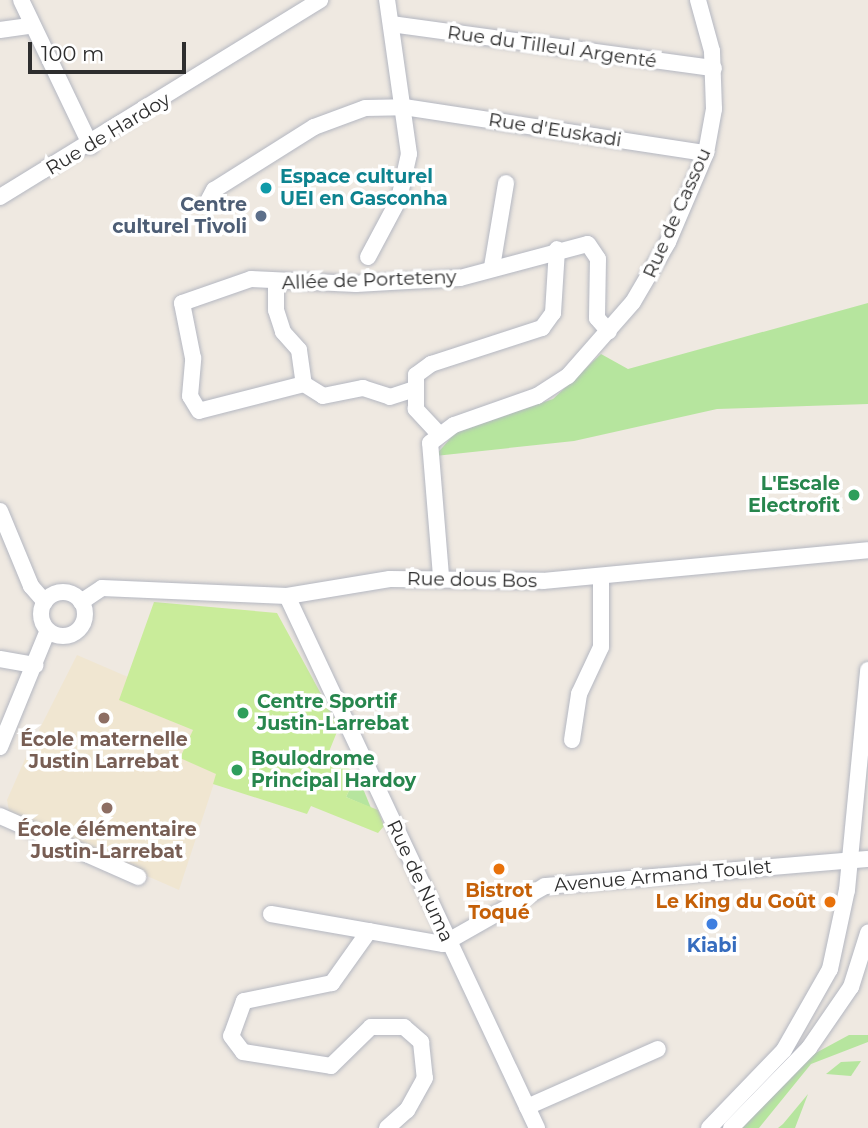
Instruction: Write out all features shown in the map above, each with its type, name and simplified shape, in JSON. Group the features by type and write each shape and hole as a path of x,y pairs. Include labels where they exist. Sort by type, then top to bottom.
{"street":[{"path":"21,0 30,26 91,146"},
{"name":"Rue de Hardoy","path":"0,197 91,146 320,0"},
{"path":"368,257 384,236 406,174 404,107 387,0"},
{"name":"Rue de Cassou","path":"438,433 558,385 609,331 645,285 706,153 714,68 698,0"},
{"name":"Rue du Tilleul Argenté","path":"391,24 714,68"},
{"path":"0,30 30,26"},
{"name":"Rue d'Euskadi","path":"207,203 214,190 323,122 365,108 404,107 706,153"},
{"path":"492,267 506,183"},
{"name":"Allée de Porteteny","path":"304,384 200,411 190,396 193,358 182,303 251,279 276,284 436,281 557,248 593,247 595,313 609,331"},
{"path":"441,576 427,462 438,433 416,409 412,390 422,368 535,332 550,320 557,248"},
{"path":"276,284 276,310 283,332 299,350 304,384 323,396 363,388 390,397 412,390"},
{"path":"1,515 31,586 45,601"},
{"name":"Rue dous Bos","path":"81,602 102,588 287,596 441,576 515,582 601,577 868,550"},
{"path":"572,740 579,694 601,647 601,577"},
{"path":"63,592 81,602 79,629 61,635 48,630 41,616 45,601 63,592"},
{"name":"Rue de Numa","path":"287,596 537,1128"},
{"path":"0,747 48,630"},
{"path":"0,659 35,665"},
{"path":"709,1128 784,1050 822,992 842,929 868,670"},
{"path":"0,816 138,877"},
{"name":"Avenue Armand Toulet","path":"449,943 545,886 868,859"},
{"path":"271,915 449,943"},
{"path":"369,931 331,983 244,1001 231,1036 243,1052 331,1066 370,1027 404,1027 421,1042 425,1078 407,1110 387,1128"},
{"path":"731,1128 809,1048 851,987 868,933"},
{"path":"527,1107 658,1049"}],"shaded area":[{"name":"École élémentaire Justin-Larrebat","path":"77,655 128,677 120,700 193,730 217,774 179,890 10,816 7,800 29,750 39,747 39,730"}],"green space":[{"path":"868,303 868,404 717,409 574,441 435,456 455,433 553,399 601,354 628,369"},
{"name":"Centre Sportif Justin-Larrebat","path":"154,602 277,613 339,727 328,754 357,774 346,797 378,810 384,826 378,833 311,806 307,814 213,784 216,774 180,758 193,730 119,700"},
{"path":"357,774 371,808 346,797"},
{"path":"849,1035 868,1035 868,1042 811,1064 759,1128 740,1128 812,1055"},
{"path":"861,1061 851,1076 826,1074 841,1062"},
{"path":"808,1094 795,1128 778,1128 783,1124"}],"place":[{"name":"Espace culturel UEI en Gasconha","path":"266,188"},
{"name":"Centre culturel Tivoli","path":"261,216"},
{"name":"L'Escale Electrofit","path":"854,495"},
{"name":"Centre Sportif Justin-Larrebat","path":"243,713"},
{"name":"École maternelle Justin Larrebat","path":"104,718"},
{"name":"Boulodrome Principal Hardoy","path":"237,770"},
{"name":"École élémentaire Justin-Larrebat","path":"107,808"},
{"name":"Bistrot Toqué","path":"499,869"},
{"name":"Le King du Goût","path":"830,902"},
{"name":"Kiabi","path":"712,924"}]}
